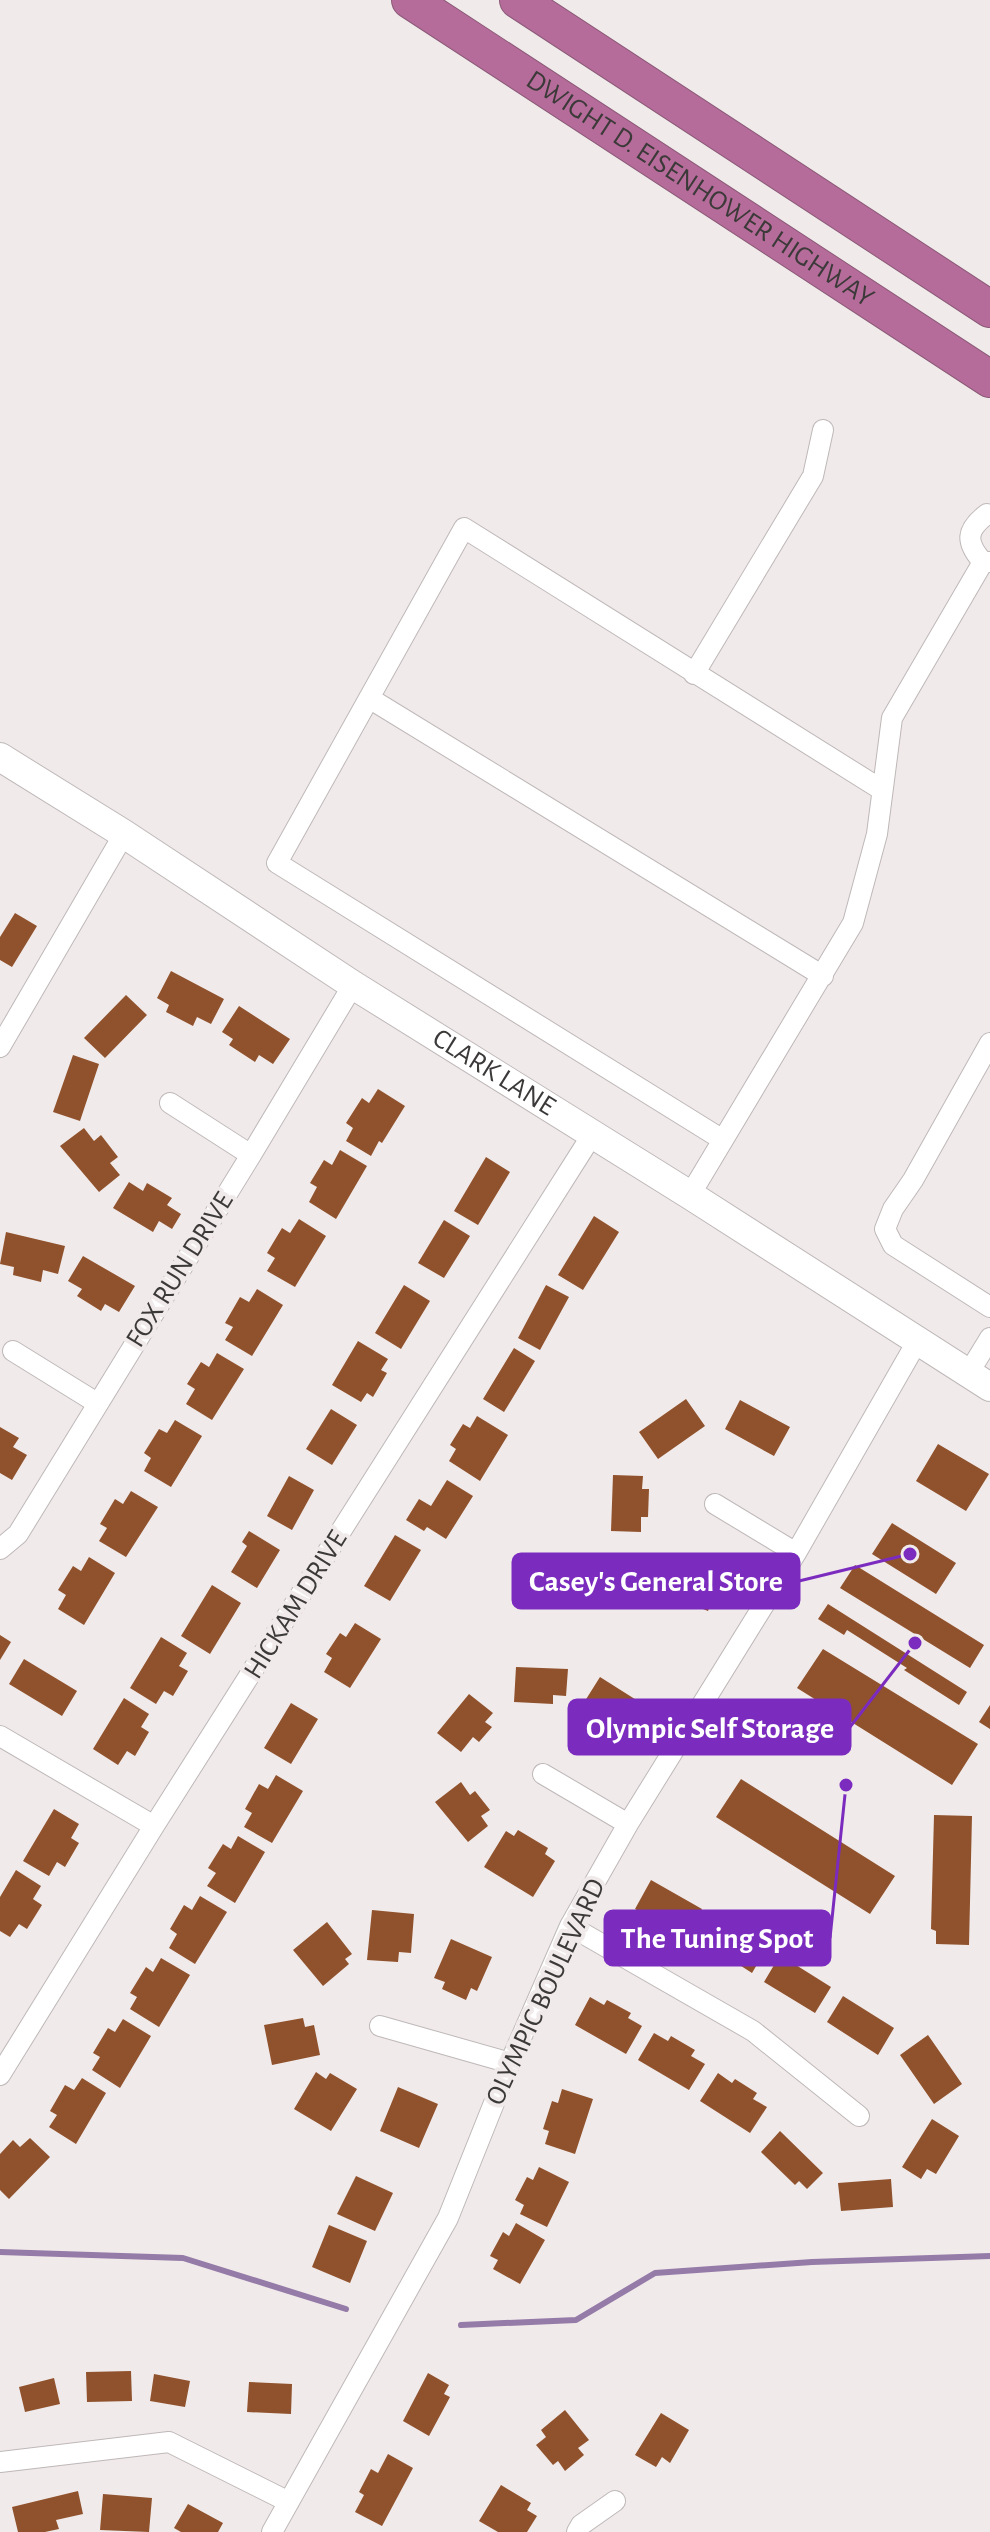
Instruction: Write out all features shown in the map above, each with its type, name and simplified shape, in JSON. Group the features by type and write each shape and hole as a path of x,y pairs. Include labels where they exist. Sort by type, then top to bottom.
{"highway":[{"name":"DWIGHT D. EISENHOWER HIGHWAY","path":"410,0 990,379"},
{"name":"DWIGHT D. EISENHOWER HIGHWAY","path":"518,0 990,309"}],"main road":[{"name":"CLARK LANE","path":"0,757 124,834 353,985 690,1195 979,1381"}],"street":[{"path":"694,674 813,476 823,430"},
{"path":"690,1195 853,923 877,834 892,718 986,562 972,550 970,537 975,523 990,515"},
{"path":"723,1140 277,863 464,528 882,790"},
{"path":"369,698 823,976"},
{"path":"0,1047 124,834"},
{"name":"FOX RUN DRIVE","path":"0,1549 18,1534 353,985"},
{"path":"990,1043 913,1180 893,1209 885,1229 893,1245 990,1307"},
{"path":"170,1103 251,1155"},
{"name":"HICKAM DRIVE","path":"0,2075 592,1135"},
{"path":"979,1381 990,1338"},
{"name":"OLYMPIC BOULEVARD","path":"272,2532 448,2218 510,2063 570,1926 628,1824 796,1553 918,1340"},
{"path":"13,1351 97,1403"},
{"path":"715,1504 796,1553"},
{"path":"0,1736 154,1826"},
{"path":"543,1774 628,1824"},
{"path":"570,1926 753,2031 859,2116"},
{"path":"380,2026 510,2063"},
{"path":"0,2462 169,2442 289,2502"},
{"path":"577,2532 581,2525 615,2501"}],"building":[{"path":"15,913 37,926 12,967 0,960 0,937"},
{"path":"171,971 224,999 211,1024 197,1017 193,1026 166,1012 169,1005 157,998"},
{"path":"126,995 147,1015 105,1058 84,1038"},
{"path":"239,1006 290,1039 273,1064 259,1055 255,1062 229,1045 233,1039 222,1032"},
{"path":"73,1055 99,1064 80,1121 53,1112"},
{"path":"378,1089 405,1106 371,1156 346,1141 353,1128 346,1123 362,1098 369,1103"},
{"path":"84,1128 94,1141 101,1135 118,1157 110,1163 120,1175 99,1192 60,1146"},
{"path":"340,1150 367,1166 336,1219 309,1202 317,1187 310,1183 324,1160 332,1165"},
{"path":"486,1157 510,1172 478,1225 454,1211"},
{"path":"129,1182 143,1191 147,1183 172,1198 167,1205 181,1214 172,1229 159,1221 153,1232 113,1208"},
{"path":"594,1216 619,1232 583,1290 558,1275"},
{"path":"299,1219 326,1236 295,1287 267,1271 275,1258 267,1253 282,1228 290,1233"},
{"path":"444,1220 470,1236 444,1278 418,1263"},
{"path":"6,1232 65,1246 58,1274 43,1270 41,1282 13,1275 14,1267 0,1264"},
{"path":"83,1256 135,1286 119,1312 105,1304 101,1311 77,1296 82,1289 68,1281"},
{"path":"404,1285 430,1301 401,1349 375,1333"},
{"path":"546,1285 569,1297 540,1350 518,1338"},
{"path":"257,1289 283,1305 252,1356 225,1340 233,1327 225,1323 240,1297 249,1302"},
{"path":"358,1341 388,1359 381,1370 387,1373 373,1397 367,1393 361,1402 332,1385"},
{"path":"514,1348 535,1361 504,1412 483,1399"},
{"path":"217,1353 244,1369 212,1420 186,1404 195,1389 187,1384 201,1362 209,1367"},
{"path":"686,1399 705,1426 658,1459 639,1432"},
{"path":"740,1400 790,1427 774,1456 725,1429"},
{"path":"331,1409 357,1425 332,1465 306,1449"},
{"path":"477,1416 508,1435 480,1481 449,1461 456,1449 450,1445 463,1424 470,1428"},
{"path":"175,1420 202,1436 171,1487 144,1471 151,1458 144,1453 159,1429 167,1433"},
{"path":"0,1427 19,1438 13,1447 27,1455 12,1480 0,1473"},
{"path":"938,1444 989,1474 966,1511 916,1481"},
{"path":"613,1475 643,1476 642,1489 649,1489 648,1517 641,1517 641,1532 611,1531"},
{"path":"289,1476 314,1490 292,1530 267,1516"},
{"path":"447,1480 473,1496 446,1539 427,1527 424,1531 406,1520 419,1499 431,1506"},
{"path":"131,1491 158,1507 126,1557 99,1541 107,1528 100,1524 115,1499 123,1504"},
{"path":"892,1523 956,1563 936,1594 872,1554"},
{"path":"249,1531 280,1550 257,1588 231,1572 247,1546 242,1542"},
{"path":"395,1535 421,1550 390,1601 364,1586"},
{"path":"89,1557 115,1573 84,1625 58,1609 66,1595 58,1590 73,1566 81,1571"},
{"path":"665,1559 720,1580 708,1611 654,1590"},
{"path":"855,1565 984,1645 970,1668 840,1588"},
{"path":"212,1585 241,1603 210,1654 181,1636"},
{"path":"828,1604 967,1692 959,1705 847,1630 844,1635 818,1619"},
{"path":"355,1623 381,1639 350,1688 324,1672 332,1658 326,1654 340,1633 346,1637"},
{"path":"0,1635 11,1642 0,1660"},
{"path":"161,1637 187,1653 179,1666 188,1671 173,1696 164,1691 156,1704 130,1688"},
{"path":"823,1649 978,1744 952,1785 797,1688"},
{"path":"24,1659 77,1691 62,1716 9,1684"},
{"path":"516,1667 568,1669 566,1696 553,1695 553,1704 514,1702"},
{"path":"600,1677 649,1708 628,1743 618,1737 614,1743 583,1724 587,1718 578,1712"},
{"path":"469,1694 493,1713 485,1722 492,1727 479,1742 473,1737 461,1752 437,1733"},
{"path":"124,1698 149,1714 141,1727 149,1732 135,1756 127,1751 118,1765 93,1749"},
{"path":"291,1703 318,1719 291,1764 264,1748"},
{"path":"990,1705 990,1729 979,1722"},
{"path":"276,1775 303,1791 272,1843 244,1827 252,1813 245,1809 259,1784 268,1789"},
{"path":"741,1779 895,1876 870,1914 716,1817"},
{"path":"461,1782 470,1795 475,1791 490,1810 481,1816 488,1826 468,1842 435,1802"},
{"path":"54,1809 79,1824 71,1838 79,1843 65,1867 57,1862 49,1876 23,1861"},
{"path":"934,1815 972,1816 969,1945 936,1944 936,1931 931,1929"},
{"path":"518,1830 548,1848 545,1854 555,1861 533,1897 484,1867 506,1831 514,1836"},
{"path":"238,1836 265,1852 235,1903 207,1886 216,1873 208,1868 223,1844 231,1849"},
{"path":"16,1870 41,1886 33,1899 42,1905 27,1929 19,1924 10,1937 0,1931 0,1897"},
{"path":"651,1880 702,1909 687,1936 635,1909"},
{"path":"200,1896 227,1912 195,1964 169,1948 177,1934 170,1929 184,1905 192,1910"},
{"path":"372,1910 414,1914 411,1953 399,1952 398,1962 367,1960"},
{"path":"717,1916 768,1946 752,1973 700,1945"},
{"path":"327,1922 352,1954 345,1959 349,1964 323,1986 293,1950"},
{"path":"451,1939 492,1957 477,1991 471,1988 466,2000 442,1989 445,1982 434,1978"},
{"path":"780,1955 831,1987 815,2013 764,1982"},
{"path":"161,1958 190,1975 159,2027 130,2009 137,1997 130,1993 146,1967 153,1972"},
{"path":"843,1996 894,2028 878,2055 827,2022"},
{"path":"590,1997 604,2005 607,2000 631,2013 628,2018 642,2026 626,2054 575,2025"},
{"path":"303,2018 305,2027 314,2025 320,2055 272,2065 264,2025"},
{"path":"123,2019 151,2036 120,2088 92,2070 100,2057 93,2053 108,2028 115,2032"},
{"path":"654,2033 668,2041 671,2036 695,2050 691,2056 705,2064 689,2090 638,2060"},
{"path":"928,2035 962,2084 934,2104 900,2055"},
{"path":"316,2072 326,2079 330,2073 357,2089 331,2131 294,2109"},
{"path":"718,2073 732,2083 735,2079 757,2093 753,2099 767,2107 750,2133 700,2101"},
{"path":"82,2078 106,2093 76,2144 49,2127 57,2115 50,2111 65,2085 74,2090"},
{"path":"398,2087 438,2104 419,2148 380,2131"},
{"path":"562,2089 593,2099 575,2154 545,2144 549,2131 543,2129 552,2101 558,2103"},
{"path":"932,2119 959,2136 936,2174 927,2169 921,2179 902,2167"},
{"path":"780,2131 823,2173 807,2189 799,2181 795,2185 761,2152"},
{"path":"30,2138 50,2157 9,2199 0,2190 0,2154 13,2140 20,2147"},
{"path":"539,2167 569,2182 547,2227 520,2214 524,2205 515,2200 527,2177 533,2180"},
{"path":"356,2176 393,2193 375,2231 337,2214"},
{"path":"891,2179 893,2207 841,2211 838,2183"},
{"path":"516,2223 545,2240 520,2284 493,2269 498,2260 490,2256 503,2232 509,2236"},
{"path":"329,2225 367,2241 350,2283 312,2267"},
{"path":"131,2371 132,2401 87,2402 86,2372"},
{"path":"428,2373 449,2385 444,2394 450,2397 429,2436 403,2421"},
{"path":"154,2374 190,2381 185,2407 150,2401"},
{"path":"54,2378 60,2404 25,2412 19,2387"},
{"path":"249,2382 292,2384 291,2414 247,2412"},
{"path":"565,2410 589,2440 578,2448 584,2455 565,2471 558,2461 553,2465 536,2445 546,2437 541,2430"},
{"path":"661,2413 689,2430 670,2463 662,2457 656,2467 635,2455"},
{"path":"388,2454 413,2468 382,2526 355,2512 364,2495 359,2492 371,2469 378,2473"},
{"path":"501,2485 531,2503 527,2510 537,2516 527,2532 498,2532 479,2521"},
{"path":"78,2491 83,2514 56,2520 59,2529 18,2532 12,2507"},
{"path":"103,2494 152,2498 149,2532 100,2530"},
{"path":"188,2504 223,2523 218,2532 181,2532 174,2528"}],"waterway":[{"path":"0,2252 183,2258 346,2309"},
{"path":"461,2325 576,2320 655,2273 812,2262 990,2256"}],"place":[{"name":"Casey's General Store","path":"910,1554"},
{"name":"Olympic Self Storage","path":"915,1643"},
{"name":"The Tuning Spot","path":"846,1785"}]}
